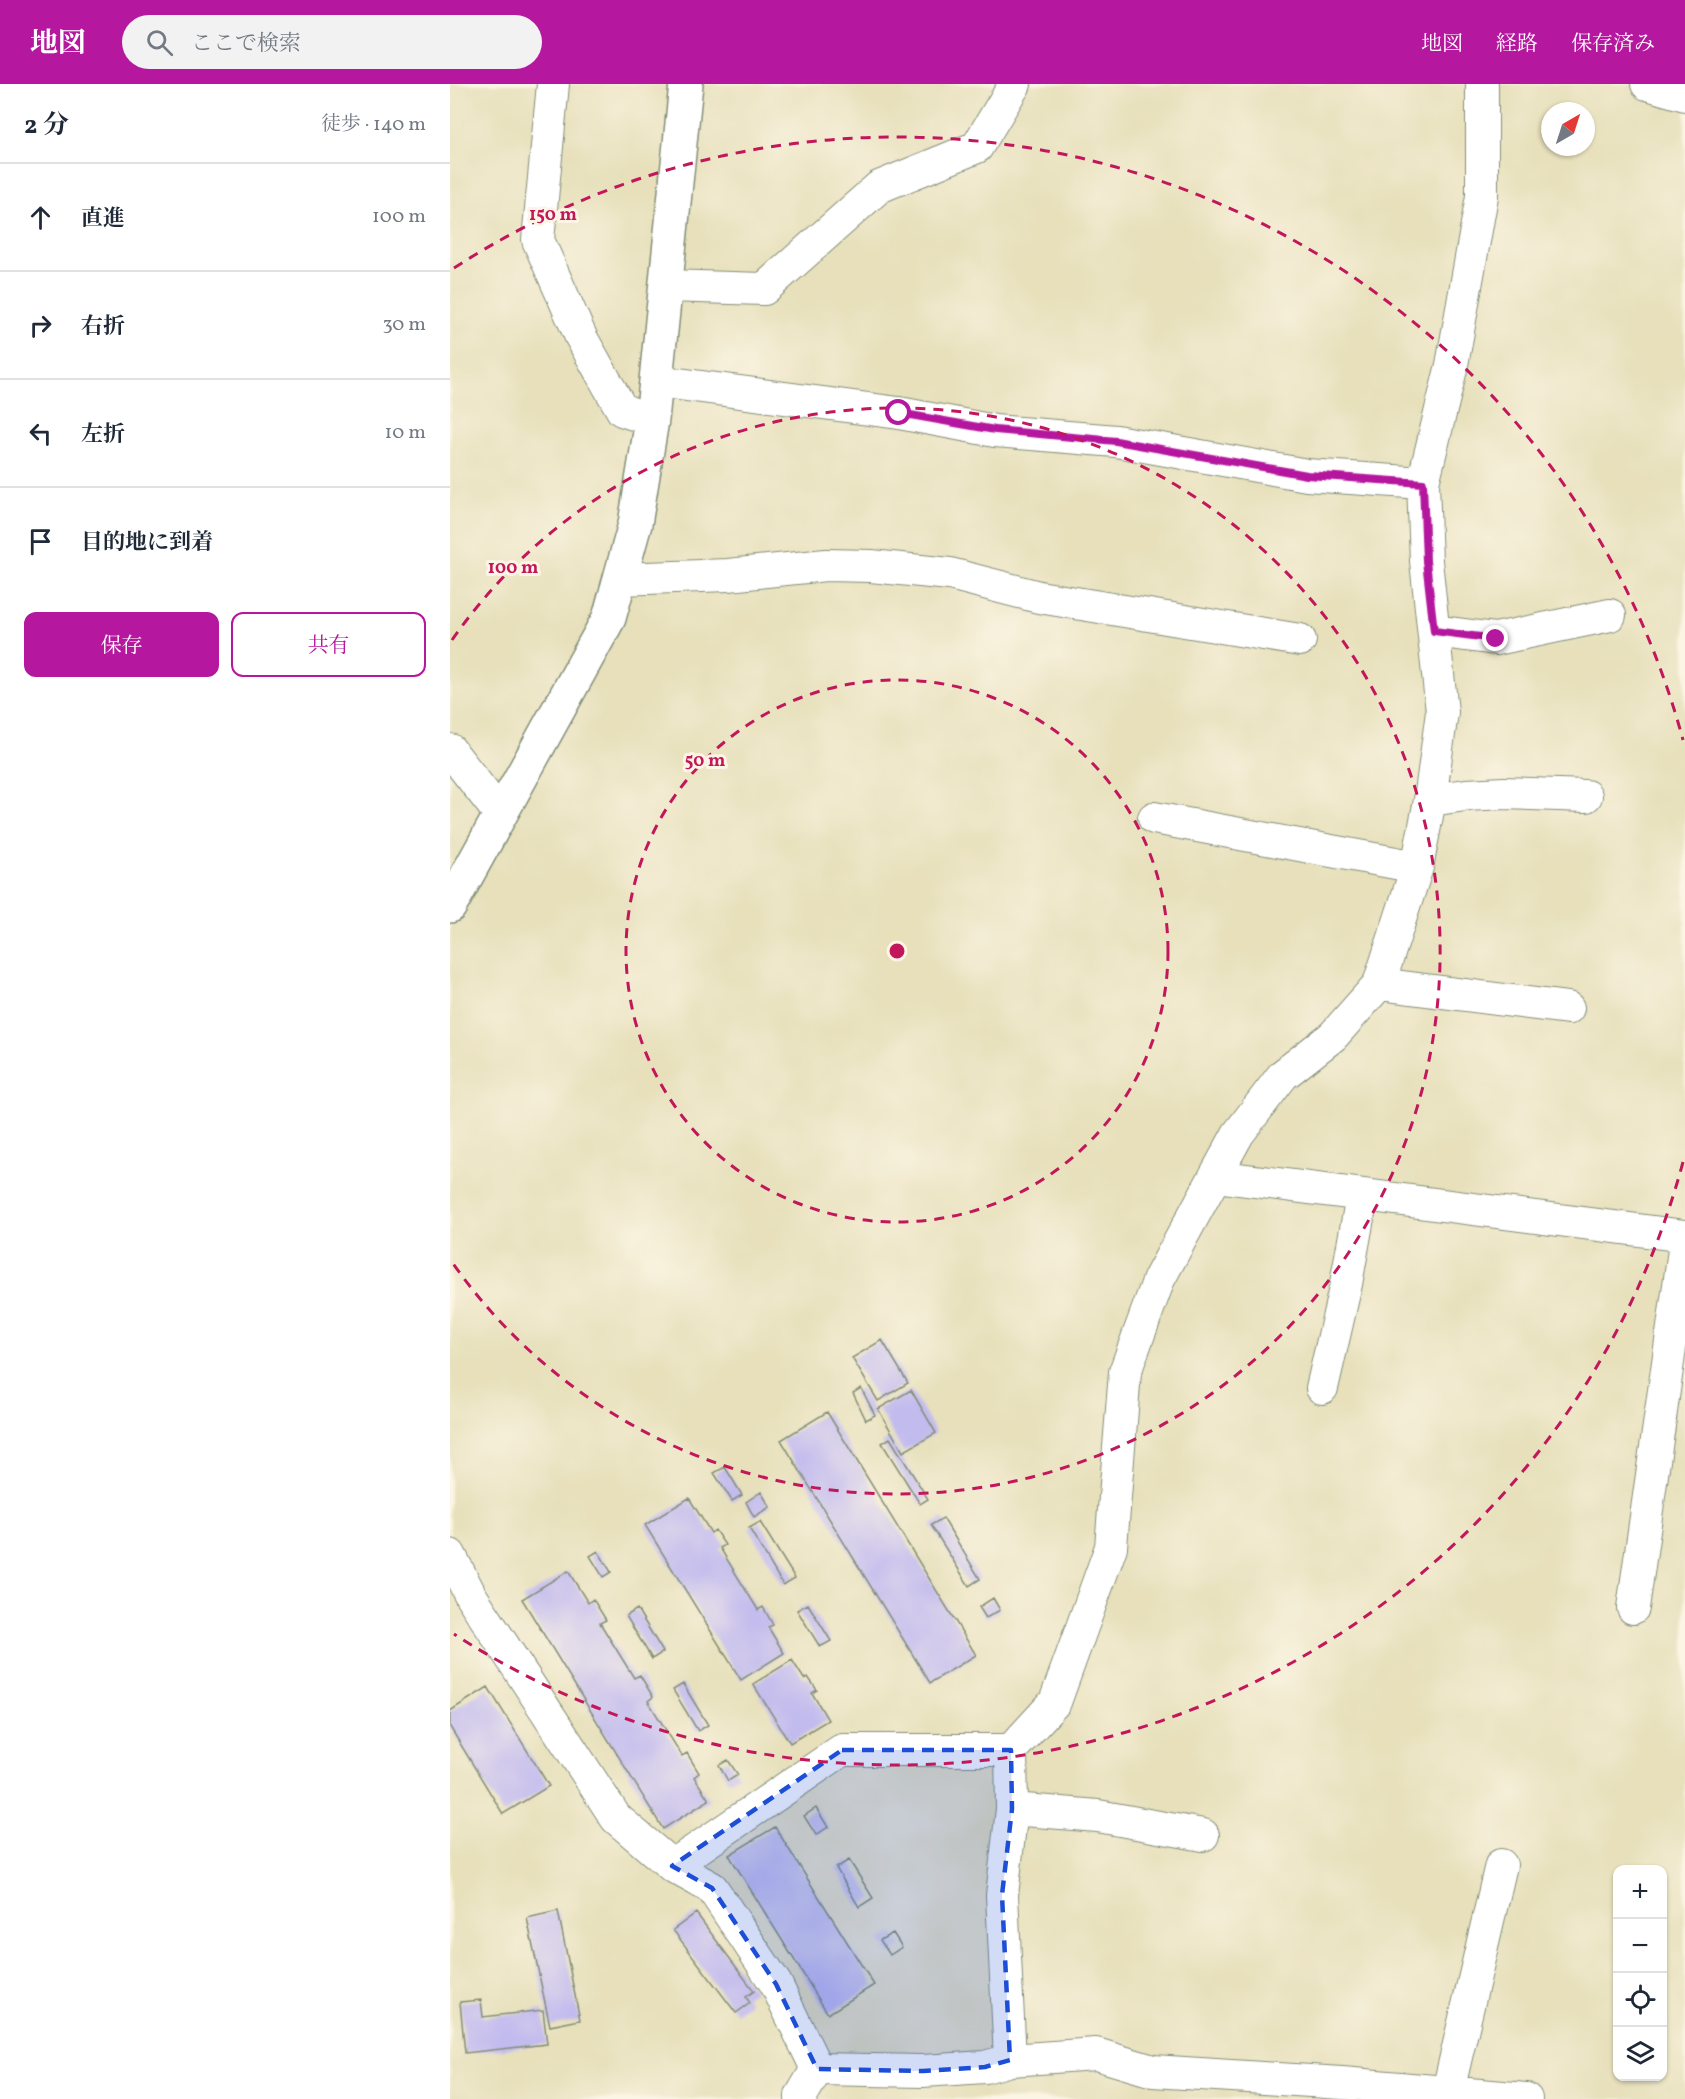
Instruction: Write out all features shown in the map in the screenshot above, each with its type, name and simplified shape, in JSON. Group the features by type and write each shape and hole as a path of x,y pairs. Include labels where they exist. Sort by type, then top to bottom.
{"street":[{"path":"553,84 538,240 581,337 622,410 652,420"},
{"path":"450,906 609,618 635,524 652,420 686,84"},
{"path":"666,286 764,289 879,187 977,147 1015,84"},
{"path":"1010,2060 1002,1895 1011,1809 1011,1750 1055,1702 1111,1547 1125,1372 1159,1279 1238,1134 1283,1075 1333,1036 1379,984 1417,867 1430,800 1442,712 1426,561 1423,483 1454,355 1482,196 1482,84"},
{"path":"1647,84 1685,95"},
{"path":"656,381 899,413 995,430 1116,441 1307,475 1423,483"},
{"path":"620,579 728,575 826,565 870,566 950,574 1039,597 1300,639"},
{"path":"1434,631 1496,639 1610,615"},
{"path":"450,750 500,814"},
{"path":"1430,800 1504,793 1586,796"},
{"path":"1154,818 1417,867"},
{"path":"1379,984 1568,1008"},
{"path":"1215,1176 1685,1236"},
{"path":"1322,1388 1346,1284 1362,1196"},
{"path":"1633,1608 1685,1243"},
{"path":"450,1555 471,1596 616,1818 672,1866 712,1888 776,1984 817,2069"},
{"path":"672,1866 842,1750 1011,1750"},
{"path":"1011,1809 1098,1816 1203,1835"},
{"path":"1448,2091 1501,1865"},
{"path":"817,2069 923,2071 985,2067 1010,2060 1096,2054 1153,2071 1343,2091 1448,2091 1526,2099"},
{"path":"801,2099 817,2069"}],"highlighted area":[{"path":"842,1750 1011,1750 1012,1809 1002,1895 1010,2060 985,2067 923,2071 817,2069 776,1984 712,1888 672,1866"}],"building":[{"path":"882,1340 908,1383 878,1401 852,1358"},
{"path":"861,1388 875,1415 866,1420 853,1393"},
{"path":"911,1390 936,1433 903,1452 878,1409"},
{"path":"827,1412 976,1655 930,1683 781,1440"},
{"path":"890,1438 928,1499 920,1504 882,1443"},
{"path":"725,1467 742,1495 732,1501 714,1473"},
{"path":"761,1492 770,1507 754,1517 746,1502"},
{"path":"689,1498 711,1533 715,1530 725,1545 720,1548 758,1610 763,1607 773,1625 768,1627 784,1653 741,1680 645,1525"},
{"path":"943,1518 980,1579 969,1586 931,1525"},
{"path":"760,1522 795,1578 783,1585 749,1528"},
{"path":"598,1551 611,1572 603,1577 590,1556"},
{"path":"568,1571 588,1603 593,1599 606,1620 600,1623 634,1678 640,1675 653,1697 648,1701 682,1756 687,1753 699,1773 694,1777 709,1800 663,1829 522,1599"},
{"path":"993,1598 1000,1610 986,1618 979,1607"},
{"path":"808,1604 831,1641 820,1647 797,1610"},
{"path":"637,1609 663,1652 652,1659 626,1616"},
{"path":"792,1660 804,1679 808,1677 817,1690 812,1693 828,1720 790,1743 753,1684"},
{"path":"683,1684 708,1725 698,1731 673,1690"},
{"path":"488,1687 549,1786 503,1814 450,1727 450,1711"},
{"path":"728,1760 738,1775 728,1781 719,1765"},
{"path":"816,1808 828,1827 816,1835 804,1816"},
{"path":"775,1827 874,1985 828,2014 729,1855"},
{"path":"849,1860 873,1898 859,1907 836,1868"},
{"path":"558,1911 580,2020 550,2026 527,1918"},
{"path":"696,1913 754,1991 746,1997 750,2003 736,2013 673,1930"},
{"path":"893,1933 902,1947 890,1955 880,1940"},
{"path":"481,2000 483,2017 543,2010 547,2044 465,2053 460,2002"}],"route":[{"path":"899,413 995,430 1116,441 1307,475 1423,483 1426,561 1434,631 1496,639"}]}
